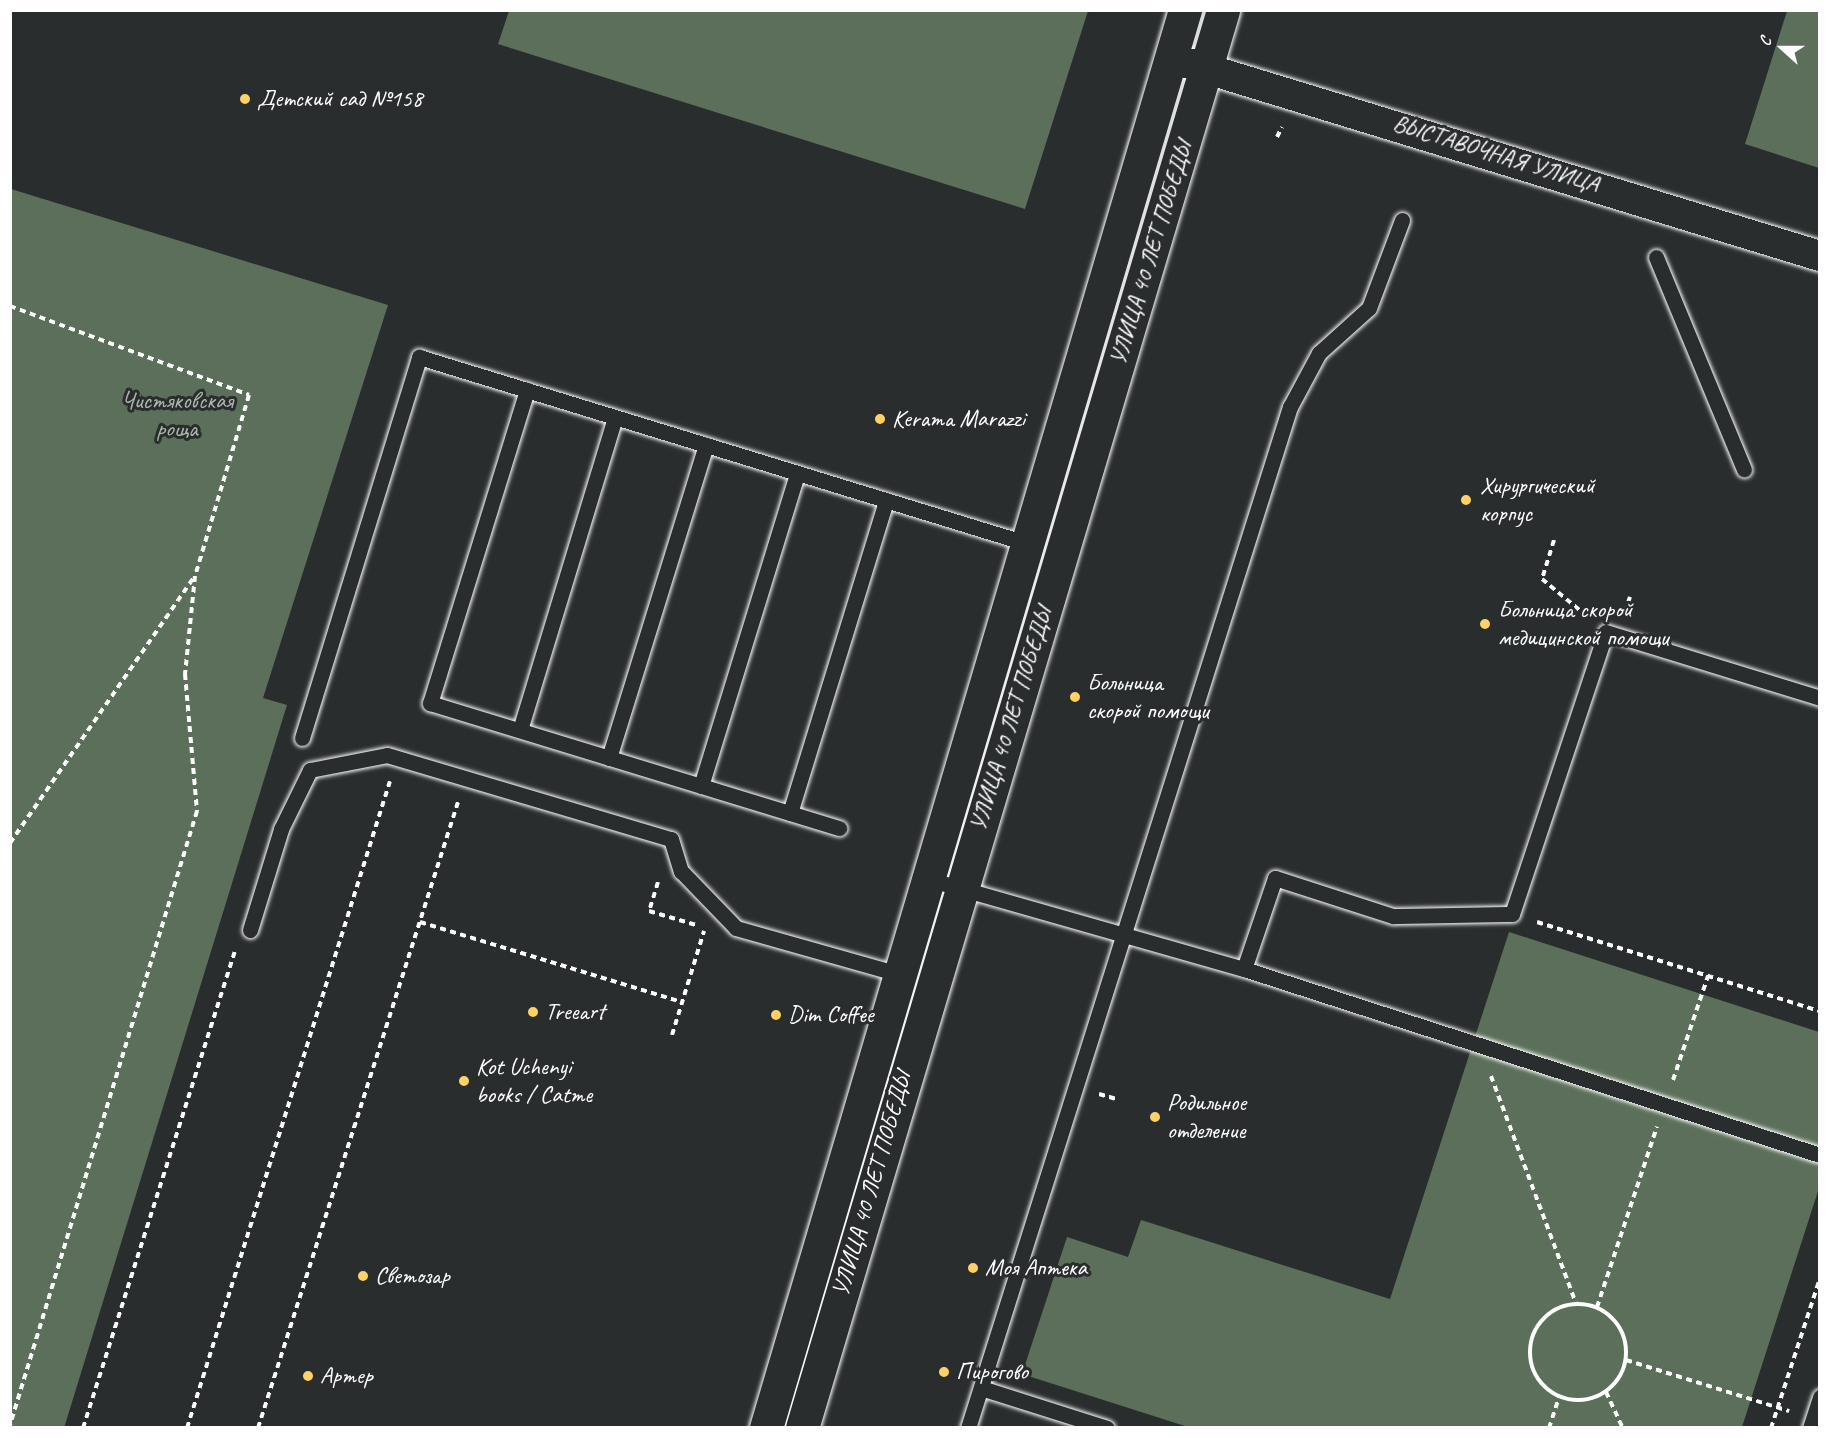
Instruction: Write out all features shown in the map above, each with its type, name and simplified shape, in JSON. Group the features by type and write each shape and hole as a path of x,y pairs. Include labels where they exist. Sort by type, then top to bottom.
{"main road":[{"name":"УЛИЦА 40 ЛЕТ ПОБЕДЫ","path":"802,1428 1029,544 1185,10"},
{"name":"УЛИЦА 40 ЛЕТ ПОБЕДЫ","path":"766,1428 899,974 943,883 1207,68 1223,10"}],"street":[{"name":"ВЫСТАВОЧНАЯ УЛИЦА","path":"1172,58 1820,256"}],"lane":[{"path":"968,1428 1290,407 1319,353 1369,308 1402,220"},
{"path":"1656,257 1744,469"},
{"path":"302,738 419,357 1029,544"},
{"path":"527,390 430,703 839,828"},
{"path":"520,730 615,418"},
{"path":"609,758 706,445"},
{"path":"701,786 797,473"},
{"path":"790,813 886,501"},
{"path":"1244,969 1275,878 1394,916 1512,914 1606,632 1820,698"},
{"path":"250,930 281,829 310,770 387,755 671,839 681,871 736,928 899,974"},
{"path":"943,883 1244,969 1820,1155"},
{"path":"981,1388 1107,1428"},
{"path":"1811,1423 1820,1397"}],"path":[{"path":"10,306 249,395 195,576 185,674 197,811 10,1425"},
{"path":"1554,540 1542,579 1606,632"},
{"path":"10,843 195,576"},
{"path":"187,1428 392,776"},
{"path":"258,1428 460,795"},
{"path":"1512,914 1820,1011"},
{"path":"420,922 682,1002"},
{"path":"672,1035 705,928"},
{"path":"84,1428 238,942"},
{"path":"1597,1307 1708,976"},
{"path":"1479,1043 1576,1303"},
{"path":"1771,1428 1820,1278"},
{"path":"1576,1303 1597,1307 1622,1330 1626,1360 1606,1392 1585,1400 1559,1397 1537,1379 1530,1344 1547,1314 1576,1303"},
{"path":"1626,1360 1778,1407 1811,1423"},
{"path":"1606,1392 1623,1428"},
{"path":"1549,1428 1559,1397"}],"green space":[{"path":"509,10 1088,11 1025,209 498,44"},
{"path":"1787,11 1819,11 1819,168 1745,144"},
{"name":"Чистяковская роща","path":"11,189 388,305 263,698 287,705 64,1428 10,1427"},
{"path":"1509,932 1819,1032 1819,1188 1742,1427 1188,1427 1022,1374 1067,1237 1128,1257 1141,1220 1390,1299"}],"place":[{"name":"Детский сад №158","path":"245,99"},
{"name":"Kerama Marazzi","path":"880,419"},
{"name":"Хирургический корпус","path":"1466,500"},
{"name":"Больница скорой медицинской помощи","path":"1485,624"},
{"name":"Больница скорой помощи","path":"1075,697"},
{"name":"Treeart","path":"533,1012"},
{"name":"Dim Coffee","path":"776,1015"},
{"name":"Kot Uchenyi books / Catme","path":"464,1081"},
{"name":"Родильное отделение","path":"1155,1117"},
{"name":"Моя Аптека","path":"973,1268"},
{"name":"Светозар","path":"363,1276"},
{"name":"Пирогово","path":"944,1372"},
{"name":"Артер","path":"308,1376"}]}
